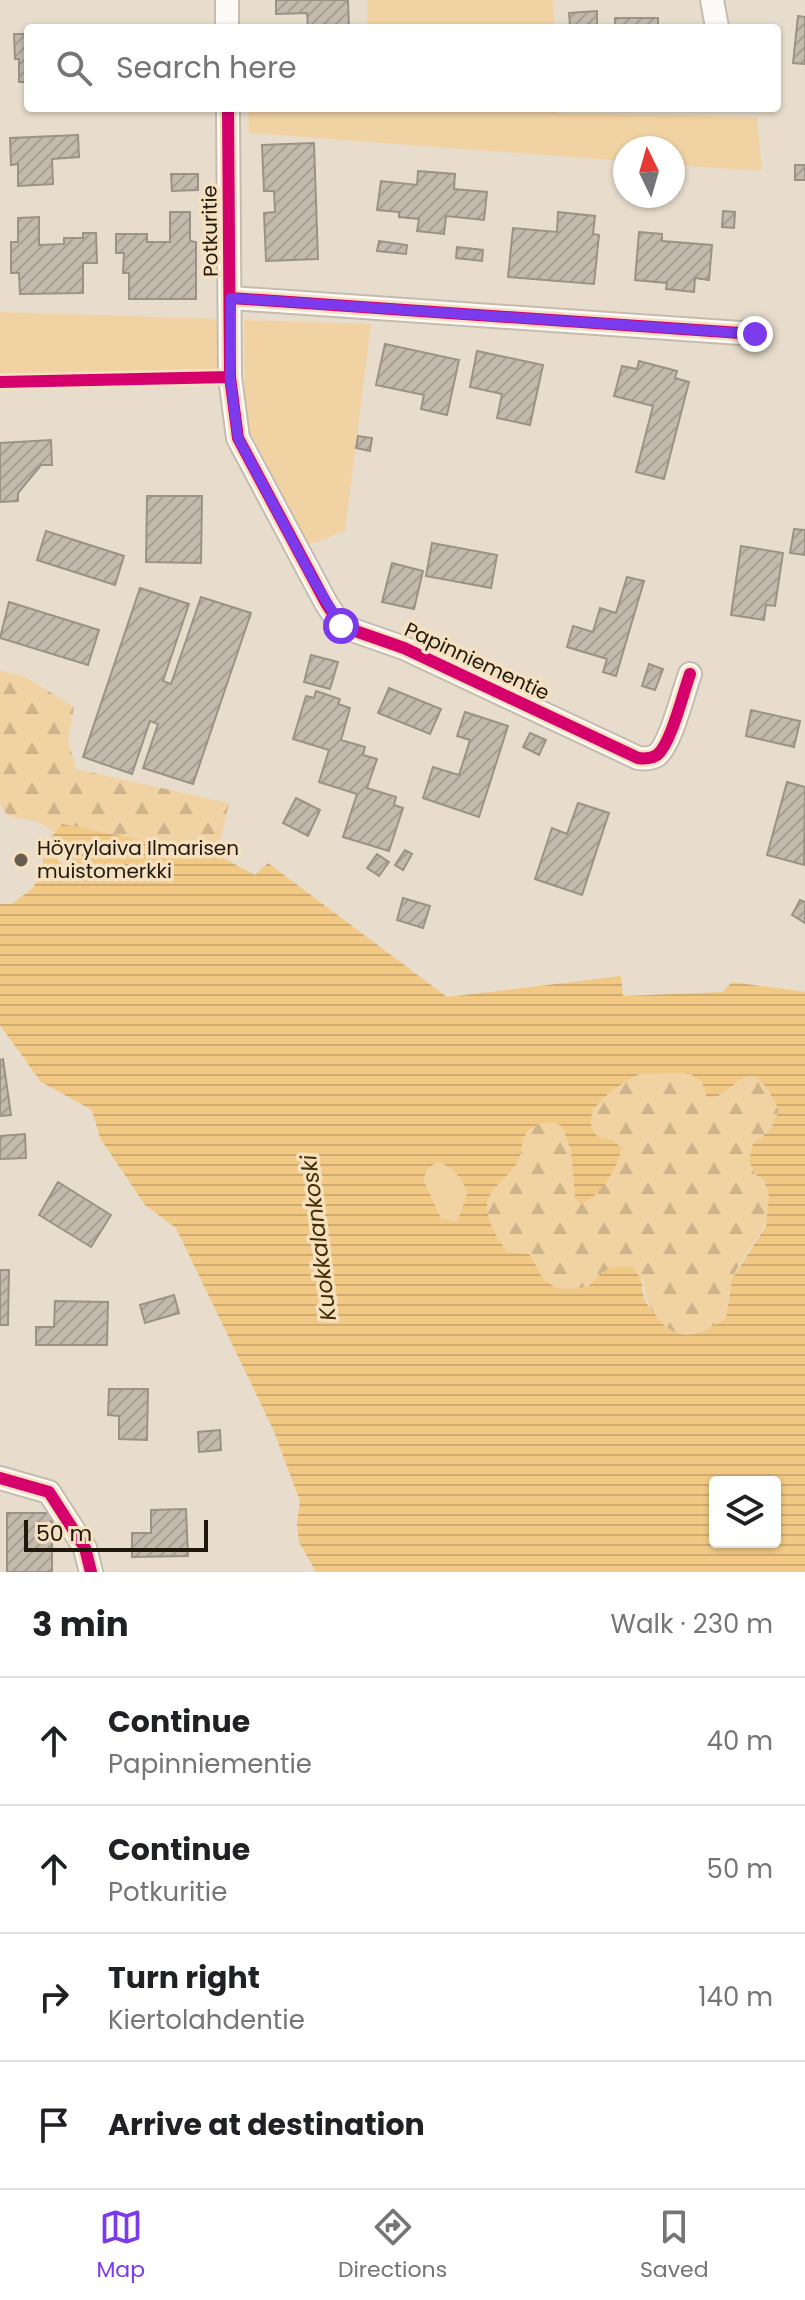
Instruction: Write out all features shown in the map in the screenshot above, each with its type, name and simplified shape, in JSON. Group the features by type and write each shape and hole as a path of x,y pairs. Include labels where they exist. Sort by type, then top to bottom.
{"street":[{"path":"227,0 227,24"},
{"path":"712,0 716,24"},
{"name":"Potkuritie","path":"228,112 230,377 238,438 266,490"},
{"path":"231,298 755,334"},
{"name":"Papinniementie","path":"266,490 341,626 404,648 638,758 649,759 659,754 666,743 690,674"},
{"path":"0,1478 49,1492 85,1548 91,1572"}],"green space":[{"path":"367,0 553,0 554,24 367,24"},
{"path":"248,112 558,112 757,117 762,171 685,166 685,136 613,136 613,160 249,133"},
{"path":"0,312 220,319 219,367 211,371 0,374"},
{"path":"244,320 371,324 345,531 308,545 245,422"},
{"path":"0,671 24,676 74,707 68,740 76,769 229,803 217,855 62,824 55,833 38,822 6,813 0,802"},
{"path":"689,1073 702,1082 706,1096 720,1097 739,1079 753,1076 765,1084 779,1111 770,1130 760,1137 754,1173 766,1187 770,1201 769,1214 732,1280 727,1318 696,1332 682,1333 660,1323 652,1312 643,1279 599,1274 588,1287 576,1288 558,1287 547,1282 530,1254 507,1252 494,1230 487,1206 491,1192 518,1160 528,1131 547,1123 563,1126 571,1150 575,1198 612,1140 597,1136 591,1126 592,1110 612,1090 639,1074"},
{"path":"438,1162 456,1173 468,1192 458,1222 441,1218 423,1179 428,1168"}],"water":[{"name":"Kuokkalankoski","path":"62,824 217,855 255,875 268,863 447,997 621,976 623,996 723,992 732,982 805,992 805,1572 316,1572 299,1542 297,1523 300,1501 273,1429 176,1228 145,1205 100,1138 92,1110 41,1082 0,1025 0,904 11,904 32,889 43,871 43,847","holes":["689,1073 702,1082 706,1096 716,1097 749,1076 758,1079 768,1089 779,1111 770,1130 753,1144 749,1160 754,1173 764,1181 769,1196 766,1226 732,1279 726,1318 708,1329 681,1334 672,1331 656,1316 646,1302 641,1280 632,1267 607,1270 588,1287 552,1286 543,1278 529,1254 507,1252 489,1218 487,1206 491,1193 519,1158 528,1131 541,1124 552,1123 562,1126 571,1150 575,1198 581,1204 588,1200 612,1173 622,1148 612,1140 597,1136 591,1126 592,1110 612,1090 639,1074","438,1162 456,1173 468,1192 457,1222 441,1218 423,1179 428,1168"]}],"pier":[{"path":"50,840 78,865 72,872 43,847"}],"building":[{"path":"276,0 348,0 349,24 308,24 307,13 276,14"},
{"path":"597,11 597,24 570,24 569,13"},
{"path":"798,16 805,17 805,64 793,63"},
{"path":"615,18 658,18 658,24 615,24"},
{"path":"14,34 24,34 24,82 19,82 19,59 15,59"},
{"path":"78,135 79,157 52,159 53,184 18,186 18,164 11,165 10,138"},
{"path":"314,143 318,259 266,261 264,213 275,212 274,191 264,191 262,145"},
{"path":"795,165 805,165 805,180 795,180"},
{"path":"418,171 455,174 454,189 487,192 484,220 446,216 444,234 417,231 419,219 399,217 399,212 377,210 381,181 417,185"},
{"path":"171,174 198,174 198,190 172,191"},
{"path":"723,211 735,212 734,228 722,227"},
{"path":"170,212 190,212 190,241 196,242 196,299 129,299 129,273 123,273 124,253 116,253 116,234 147,234 147,242 170,242"},
{"path":"558,212 595,216 593,234 599,235 594,284 508,277 513,228 557,232"},
{"path":"39,217 39,245 64,244 64,238 83,238 83,233 96,233 97,263 83,263 83,293 20,294 19,273 11,273 11,242 18,242 18,218"},
{"path":"639,232 662,234 662,241 712,245 709,280 695,278 694,292 666,289 667,283 635,280"},
{"path":"379,241 407,245 406,254 377,251"},
{"path":"457,247 483,250 482,261 456,258"},
{"path":"385,344 459,360 447,415 421,409 424,395 376,385"},
{"path":"477,351 543,365 530,425 497,418 502,394 470,387"},
{"path":"639,361 677,371 675,378 689,382 664,479 636,472 653,406 614,396 622,366 637,369"},
{"path":"358,436 372,438 370,451 356,448"},
{"path":"51,440 52,465 41,465 18,493 18,501 0,502 0,443"},
{"path":"147,496 202,496 201,563 146,562"},
{"path":"794,529 805,530 805,555 790,553"},
{"path":"46,531 124,556 115,585 37,560"},
{"path":"432,543 497,555 491,588 426,576"},
{"path":"741,546 783,553 775,606 766,605 764,620 731,615"},
{"path":"392,563 423,571 414,609 382,602"},
{"path":"627,577 644,581 616,676 603,672 607,659 567,647 573,626 593,632 600,608 616,613"},
{"path":"140,588 189,604 163,681 171,684 201,597 251,613 193,784 143,768 158,724 150,721 132,774 83,757"},
{"path":"9,602 99,630 88,665 0,638"},
{"path":"311,655 338,662 330,689 304,682"},
{"path":"649,664 663,669 655,690 642,686"},
{"path":"389,688 441,709 430,734 378,713"},
{"path":"316,691 340,699 338,704 350,708 341,740 365,747 363,755 377,759 367,788 396,797 394,805 403,808 389,851 343,837 357,794 319,782 329,750 293,739 306,696 314,698"},
{"path":"751,710 800,721 794,747 746,736"},
{"path":"465,712 508,726 479,817 423,798 433,767 459,775 470,740 457,736"},
{"path":"530,733 546,740 539,755 523,747"},
{"path":"787,782 805,787 804,865 767,855"},
{"path":"296,798 320,810 308,836 283,823"},
{"path":"578,803 609,813 582,895 535,879 552,828 567,834"},
{"path":"405,850 412,854 403,870 395,865"},
{"path":"377,854 389,862 379,876 367,868"},
{"path":"403,898 430,906 423,928 397,920"},
{"path":"800,900 805,902 805,923 792,915"},
{"path":"3,1059 11,1115 0,1116 0,1060"},
{"path":"25,1134 26,1158 0,1159 0,1136"},
{"path":"58,1182 111,1215 91,1247 39,1215"},
{"path":"0,1270 9,1270 8,1325 0,1325"},
{"path":"174,1295 179,1313 145,1323 140,1305"},
{"path":"55,1301 108,1302 107,1345 36,1345 36,1327 54,1327"},
{"path":"109,1389 148,1389 147,1440 119,1439 119,1416 108,1415"},
{"path":"220,1430 221,1450 199,1452 198,1432"},
{"path":"186,1509 188,1556 132,1557 132,1533 151,1533 151,1510"},
{"path":"7,1513 52,1513 52,1572 7,1572"}],"cycle path":[{"path":"228,112 230,377 238,438 341,626 404,648 638,758 652,757 662,749 672,730 690,674"},
{"path":"231,298 755,334"},
{"path":"0,382 230,377"},
{"path":"0,1478 49,1492 85,1548 91,1572"}],"place":[{"name":"Höyrylaiva Ilmarisen muistomerkki","path":"21,860"}],"route":[{"path":"341,626 238,438 230,377 231,298 755,334"}]}
